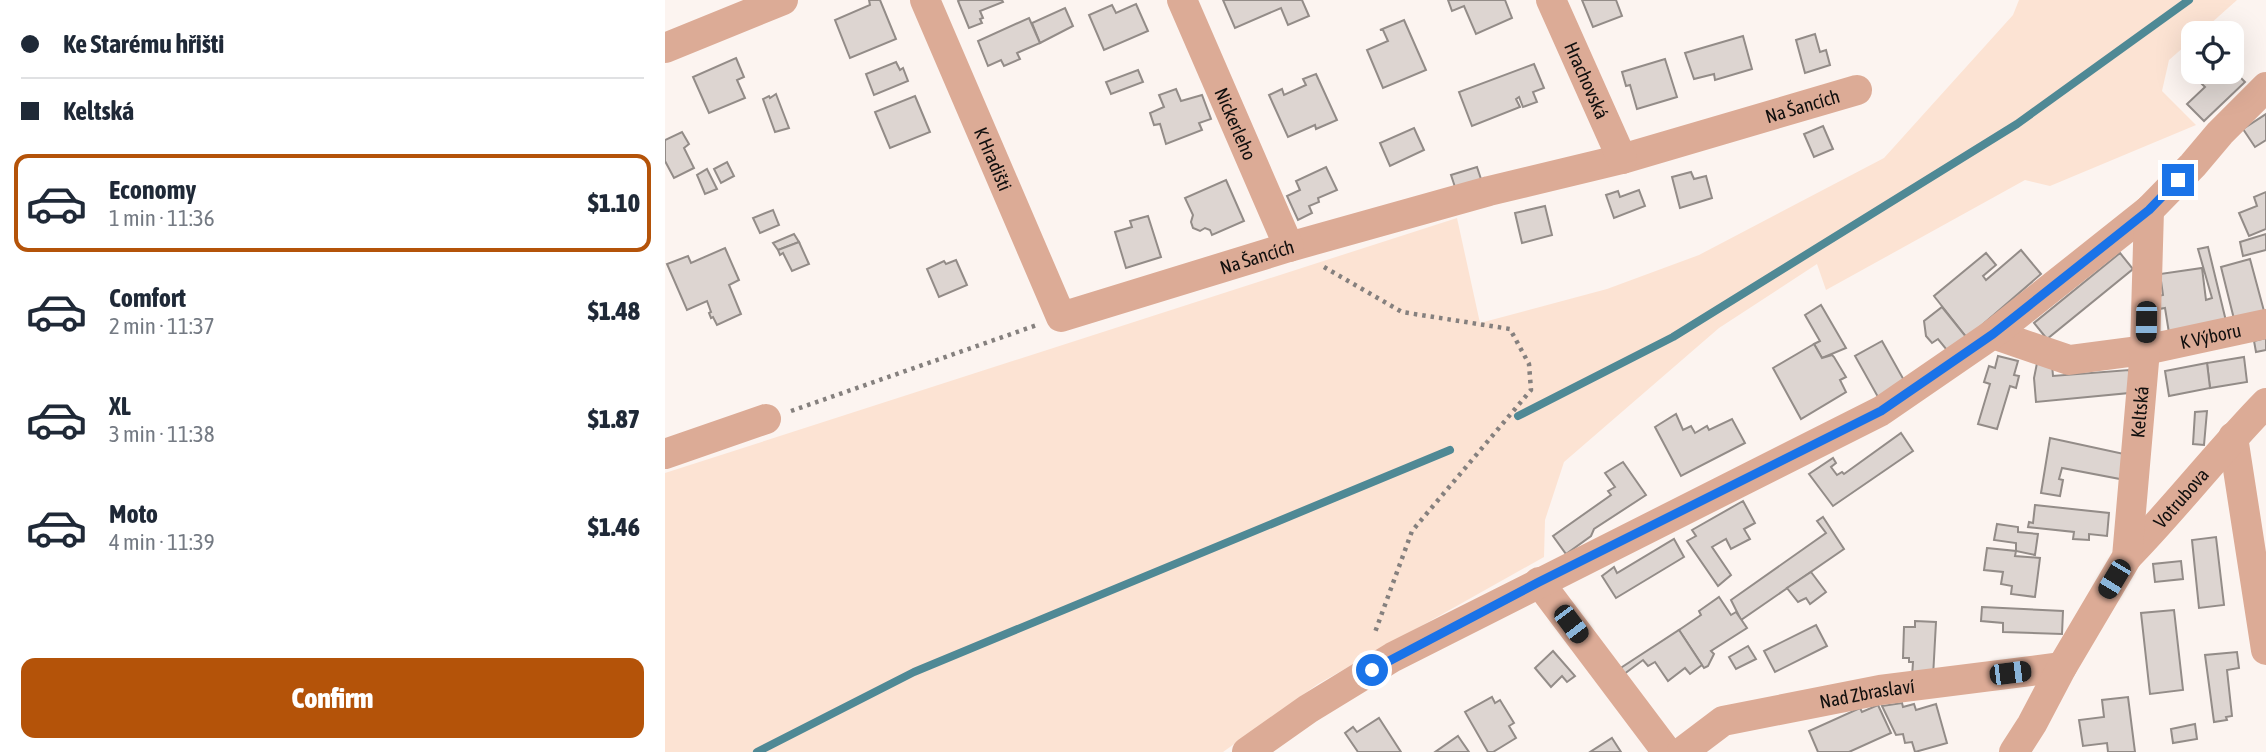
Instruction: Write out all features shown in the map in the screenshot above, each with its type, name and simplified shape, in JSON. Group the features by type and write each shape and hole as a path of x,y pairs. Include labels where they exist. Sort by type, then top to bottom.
{"street":[{"path":"665,48 783,0"},
{"name":"K Hradišti","path":"925,0 1061,317"},
{"name":"Nickerleho","path":"1182,0 1289,247"},
{"name":"Hrachovská","path":"1551,0 1622,159"},
{"path":"1247,752 1308,709 1393,657 1881,411 1993,334 2149,210 2266,87"},
{"name":"Na Šancích","path":"1061,317 1289,247 1489,191 1622,159 1857,90"},
{"name":"Keltská","path":"2014,752 2127,557 2145,350 2149,210"},
{"name":"K Výboru","path":"1993,334 2069,360 2145,350 2266,324"},
{"name":"Votrubova","path":"2127,557 2168,515 2233,437 2266,403"},
{"path":"665,454 766,419"},
{"name":"Votrubova","path":"2233,437 2266,650"},
{"path":"1539,582 1667,752"},
{"name":"Nad Zbraslaví","path":"1682,752 1723,721 1880,690 2062,667"}],"path":[{"path":"1289,247 1402,312 1510,329 1529,364 1531,390 1412,531 1374,636 1393,657"},
{"path":"766,419 1061,317"}],"shaded area":[{"path":"2019,0 2237,0 2213,21 2181,21 2181,50 2169,60 2162,91 2196,125 2050,186 2025,180 1826,290 1817,264 1719,328 1564,462 1545,520 1544,557 1318,684 1223,752 665,752 665,473 1457,218 1480,323 1607,289 1699,255 1884,158 2013,15"}],"building":[{"path":"869,0 880,0 896,39 850,58 835,20 870,5"},
{"path":"1223,0 1302,0 1309,16 1288,25 1281,8 1235,28"},
{"path":"1448,0 1505,0 1512,18 1476,34 1464,6 1452,11"},
{"path":"1582,0 1616,0 1622,16 1593,27"},
{"path":"958,1 1003,2 980,11 982,23 969,28"},
{"path":"1136,4 1148,31 1104,50 1089,15 1112,5 1116,13"},
{"path":"1065,8 1073,26 1040,43 1032,23"},
{"path":"1029,18 1040,43 1017,53 1020,59 1004,66 1001,60 988,66 978,41"},
{"path":"1404,20 1426,70 1383,88 1367,50 1388,41 1383,30 1380,30"},
{"path":"1815,34 1820,52 1826,50 1830,65 1805,73 1796,40"},
{"path":"1743,36 1752,69 1715,80 1714,74 1694,79 1685,53"},
{"path":"736,58 744,77 737,80 745,98 709,113 693,77"},
{"path":"1665,59 1677,97 1637,109 1630,85 1626,86 1622,72"},
{"path":"896,62 900,70 903,68 908,81 874,95 866,74"},
{"path":"1534,64 1544,88 1533,92 1537,102 1523,107 1519,97 1516,99 1520,107 1472,126 1459,92"},
{"path":"1138,70 1143,82 1111,94 1106,82"},
{"path":"1316,74 1337,120 1316,129 1315,125 1288,137 1269,95 1282,89 1284,95 1306,85 1303,79"},
{"path":"2202,84 2243,84 2204,121 2187,104 2205,87"},
{"path":"1176,89 1181,101 1202,95 1211,119 1199,123 1202,130 1166,144 1160,124 1154,125 1150,113 1164,107 1159,95"},
{"path":"776,94 789,128 775,132 763,99"},
{"path":"915,96 930,132 890,148 875,112"},
{"path":"2266,114 2266,140 2255,147 2243,129"},
{"path":"1823,126 1833,149 1814,157 1804,134"},
{"path":"1414,128 1424,150 1390,166 1380,143"},
{"path":"682,132 689,144 684,148 694,168 674,178 665,161 665,140"},
{"path":"727,162 734,176 721,183 714,169"},
{"path":"1326,167 1337,190 1318,198 1319,202 1309,206 1312,213 1298,220 1287,196 1300,190 1296,181"},
{"path":"1477,167 1482,182 1456,190 1451,175"},
{"path":"707,169 717,189 705,194 697,175"},
{"path":"1691,172 1694,179 1706,176 1712,198 1680,208 1672,177"},
{"path":"1226,180 1244,221 1212,235 1210,230 1205,228 1200,231 1193,228 1193,215 1185,198"},
{"path":"1639,190 1645,206 1614,218 1606,195 1618,191 1620,197"},
{"path":"2266,192 2266,229 2249,236 2239,213 2257,206 2254,197"},
{"path":"1545,206 1552,235 1522,243 1515,213"},
{"path":"773,210 779,225 760,233 753,218"},
{"path":"1148,216 1161,257 1126,268 1115,232 1132,227 1130,221"},
{"path":"794,234 799,242 778,250 773,243"},
{"path":"2266,234 2266,250 2243,256 2240,242"},
{"path":"799,242 809,264 792,271 783,253 780,255 778,250"},
{"path":"2208,247 2226,321 2169,333 2165,308 2159,309 2158,296 2163,295 2160,274 2202,268 2206,300 2212,298 2198,249"},
{"path":"725,248 739,280 729,285 741,314 717,325 713,317 711,318 707,301 687,310 667,264 688,256 691,263"},
{"path":"2021,250 2041,274 1967,338 1934,296 1986,253 1996,265 1983,276 1986,280"},
{"path":"2120,253 2133,269 2047,339 2034,323"},
{"path":"2250,259 2264,311 2234,319 2221,267"},
{"path":"956,260 967,285 939,297 927,269 944,261 946,264"},
{"path":"1821,305 1846,348 1822,358 1814,344 1820,341 1805,315"},
{"path":"1942,307 1967,338 1951,355 1938,339 1932,343 1926,336 1924,321"},
{"path":"2266,338 2266,350 2256,352 2254,341"},
{"path":"1882,341 1905,382 1878,397 1855,356"},
{"path":"1814,344 1822,358 1832,355 1834,357 1846,377 1840,380 1846,392 1801,419 1773,368"},
{"path":"1998,356 2018,361 2014,375 2019,376 2016,388 2010,386 1997,429 1978,424 1990,384 1984,382 1989,366 1995,368"},
{"path":"2244,357 2247,382 2210,388 2207,363"},
{"path":"2037,363 2052,364 2053,376 2129,370 2129,393 2036,402 2034,378"},
{"path":"2207,363 2210,388 2169,396 2165,371"},
{"path":"2207,411 2204,445 2193,444 2195,412"},
{"path":"1676,414 1683,430 1691,426 1695,433 1707,426 1709,430 1732,419 1745,443 1681,476 1655,427"},
{"path":"1901,433 1913,451 1833,506 1809,474 1833,458 1836,463 1831,467 1837,475 1842,472 1844,474"},
{"path":"2050,438 2124,454 2120,479 2062,468 2059,479 2063,480 2060,496 2041,493"},
{"path":"1623,462 1646,495 1594,529 1591,536 1566,554 1553,536 1611,495 1608,491 1615,487 1605,473"},
{"path":"1743,501 1755,523 1744,529 1750,539 1731,549 1726,539 1712,547 1731,575 1718,586 1687,541 1696,536 1692,530"},
{"path":"2035,505 2109,513 2107,536 2089,534 2089,540 2073,539 2074,532 2028,527 2029,522 2033,523"},
{"path":"1823,517 1844,549 1741,620 1731,600 1826,533 1817,521"},
{"path":"1997,524 2018,527 2018,532 2038,534 2035,555 2016,551 2016,543 1994,540"},
{"path":"2216,537 2224,605 2199,608 2192,540"},
{"path":"1674,539 1684,557 1616,598 1602,576 1614,567 1617,573"},
{"path":"1987,548 2016,551 2015,556 2040,558 2035,597 2011,594 2012,586 2001,584 2003,572 1984,570"},
{"path":"2181,561 2183,579 2155,582 2153,564"},
{"path":"1811,572 1826,592 1810,604 1806,598 1798,602 1787,588"},
{"path":"1719,597 1731,615 1736,612 1747,628 1711,651 1714,654 1704,668 1679,630 1701,615 1699,611"},
{"path":"1982,607 2063,611 2062,634 2003,632 2003,623 1981,621"},
{"path":"2174,610 2183,690 2150,694 2141,613"},
{"path":"1915,621 1936,622 1933,677 1912,677 1913,662 1909,662 1909,658 1903,658 1904,627 1915,627"},
{"path":"1816,625 1827,646 1775,672 1764,651"},
{"path":"1679,630 1702,665 1690,674 1685,668 1668,681 1655,662 1648,666 1643,660 1620,677 1616,671"},
{"path":"1748,646 1756,659 1736,669 1729,657"},
{"path":"1553,651 1575,676 1567,682 1562,676 1551,687 1535,668"},
{"path":"2237,652 2239,668 2227,670 2232,716 2226,717 2227,720 2214,722 2205,655"},
{"path":"1492,697 1495,703 1500,700 1514,723 1509,726 1516,738 1493,752 1488,752 1465,712"},
{"path":"2128,697 2135,752 2108,752 2107,743 2083,746 2079,720 2104,717 2102,700"},
{"path":"1902,703 1903,707 1914,704 1916,710 1936,704 1947,743 1915,752 1912,742 1905,743 1903,734 1896,735 1882,706"},
{"path":"1878,705 1891,733 1849,752 1818,752 1809,731 1860,708 1862,712"},
{"path":"1379,718 1401,752 1358,752 1345,733 1353,727 1357,732"},
{"path":"2195,724 2197,739 2173,743 2171,729"},
{"path":"1458,736 1469,752 1435,752"},
{"path":"1612,738 1621,752 1590,752"}],"waterway":[{"path":"1518,416 1673,337 2017,124 2189,0"},
{"path":"757,752 914,672 1450,450"}],"route":[{"path":"1372,670 1539,582 1881,411 1993,334 2149,210 2178,180"}]}
